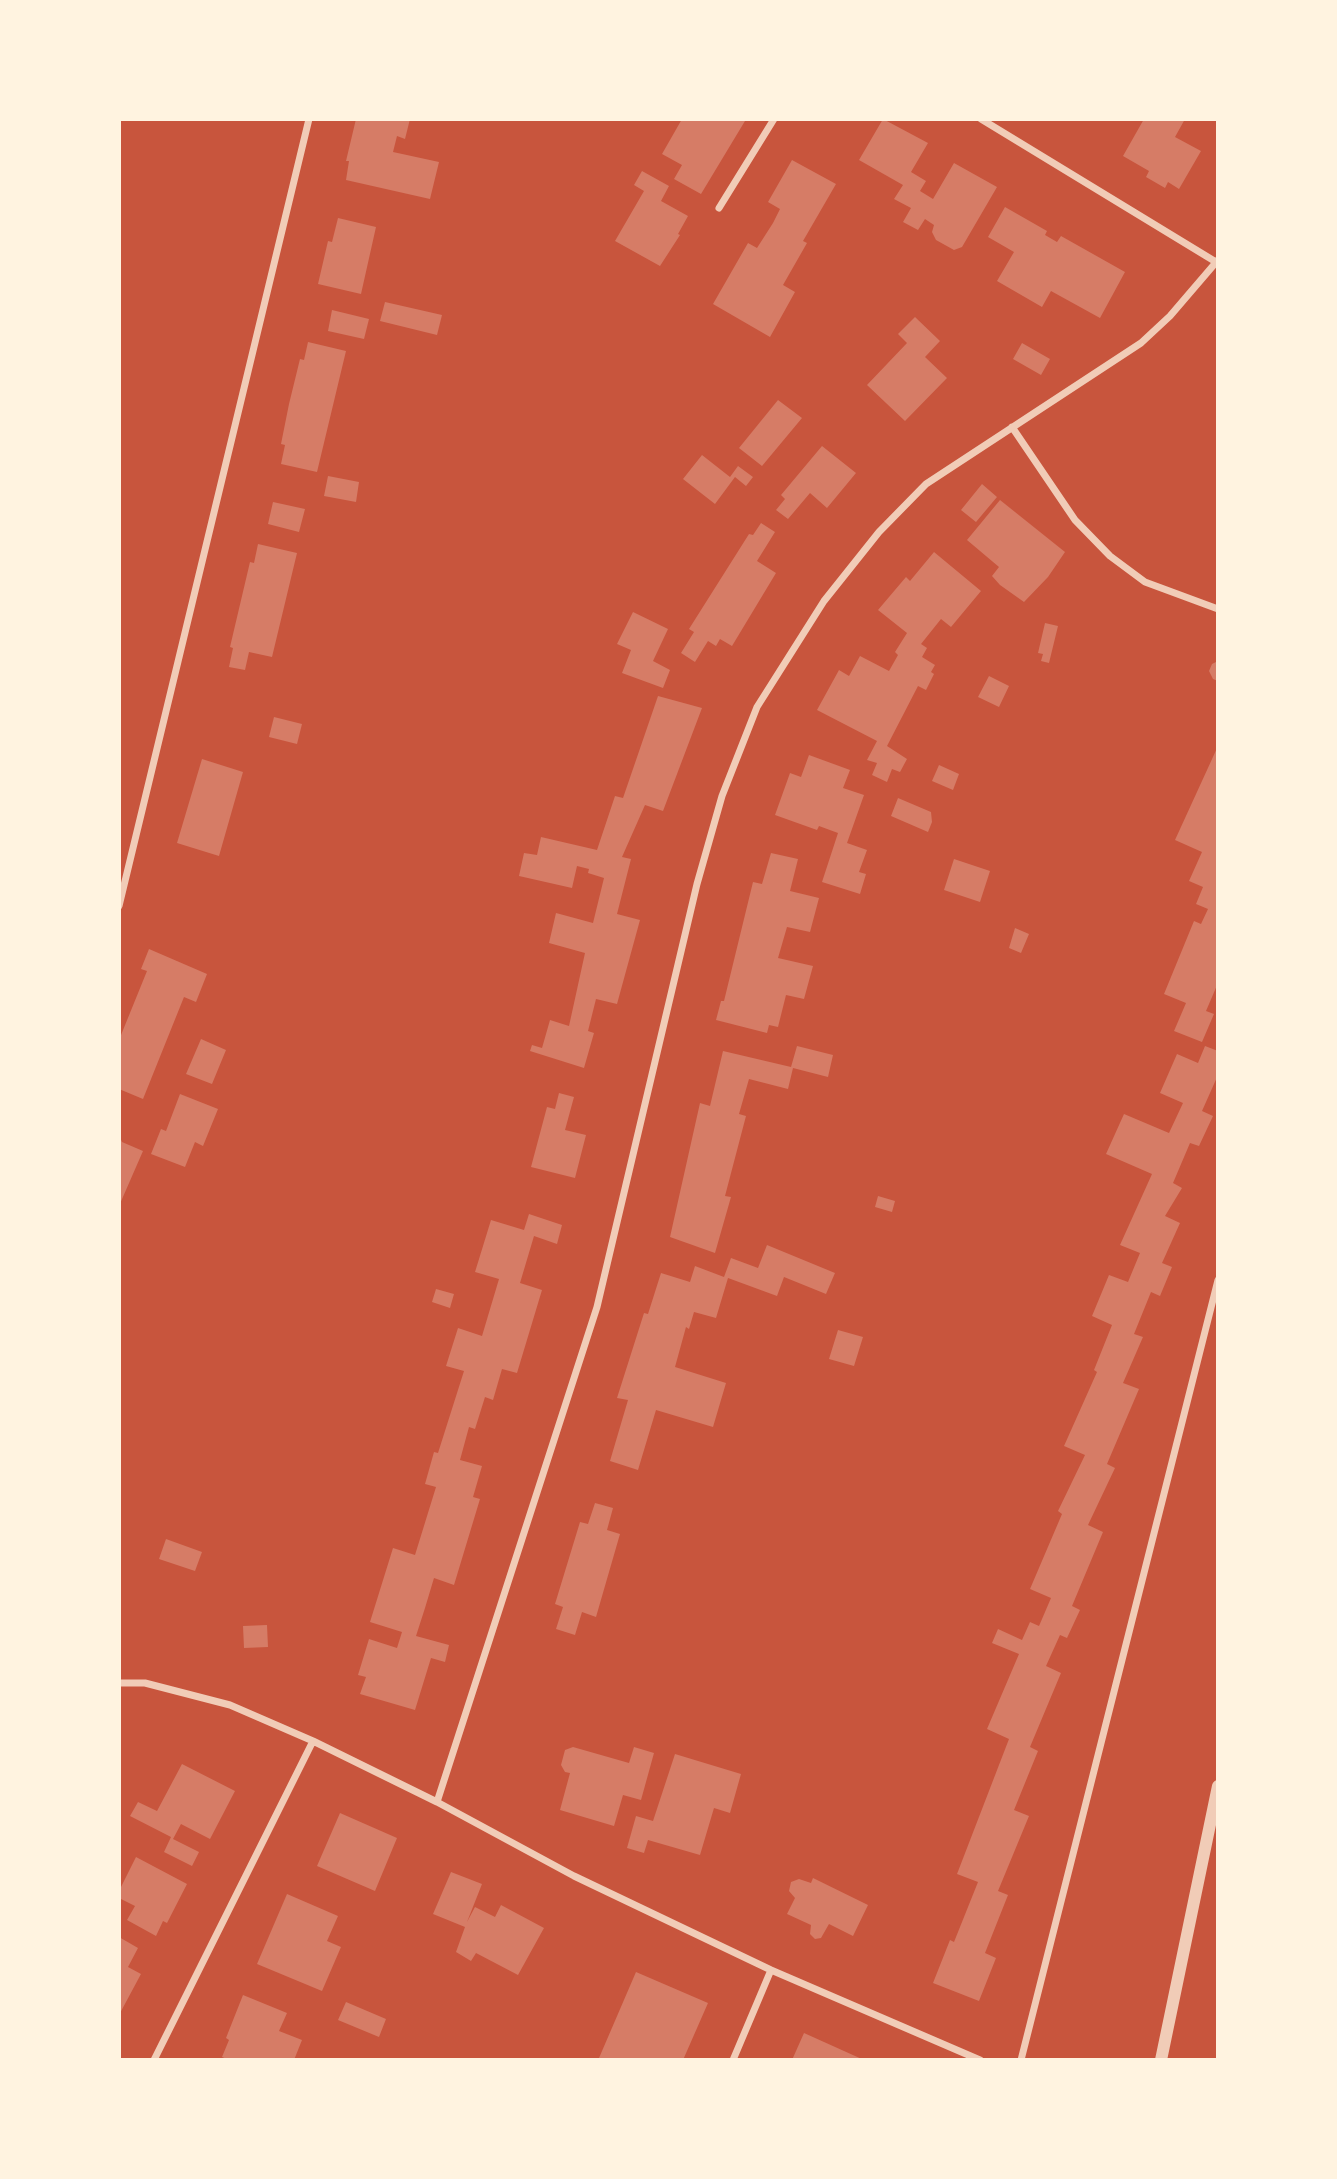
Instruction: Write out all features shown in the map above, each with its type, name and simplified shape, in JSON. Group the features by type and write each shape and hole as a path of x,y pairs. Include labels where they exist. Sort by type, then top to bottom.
{"street":[{"path":"119,906 309,119"},
{"path":"719,208 775,119"},
{"path":"437,1802 597,1307 698,884 722,796 757,707 824,601 878,533 926,484 1141,343 1170,316 1217,261 981,119"},
{"path":"1012,427 1075,520 1110,556 1145,582 1218,609"},
{"path":"1021,2060 1218,1280"},
{"path":"119,1683 145,1684 230,1705 313,1741 437,1802 575,1876 771,1970 980,2060"},
{"path":"154,2060 313,1741"},
{"path":"1161,2060 1218,1786"},
{"path":"733,2060 771,1970"}],"building":[{"path":"356,119 410,119 405,139 397,136 393,152 439,162 430,199 346,180 349,161 346,161"},
{"path":"682,119 745,121 701,194 674,179 682,165 662,154"},
{"path":"883,119 928,143 911,172 926,181 920,191 933,199 954,163 997,187 962,247 954,250 936,240 932,232 934,225 925,219 918,230 903,222 911,208 894,199 903,185 859,160"},
{"path":"1144,119 1185,119 1175,137 1201,151 1179,189 1168,182 1165,188 1146,177 1149,171 1123,156"},
{"path":"792,160 836,184 803,241 807,243 783,285 795,292 770,337 713,304 748,243 757,248 773,223 780,209 768,202"},
{"path":"642,171 669,186 661,201 688,216 678,234 680,235 660,266 615,241 644,191 634,185"},
{"path":"1005,207 1047,231 1045,235 1057,242 1061,236 1125,272 1100,318 1051,291 1042,307 997,281 1014,252 988,237"},
{"path":"338,218 376,227 361,294 318,284 328,241 332,242"},
{"path":"385,302 442,315 437,335 380,321"},
{"path":"332,310 369,319 364,339 328,331"},
{"path":"915,317 940,341 925,357 947,378 905,421 867,385 907,343 898,334"},
{"path":"308,342 346,351 317,472 281,464 285,445 281,444 289,404 300,359 304,360"},
{"path":"1022,343 1050,359 1041,375 1013,359"},
{"path":"778,400 802,418 762,466 739,448"},
{"path":"822,446 856,473 827,508 810,493 788,519 776,510 785,499 781,495"},
{"path":"702,455 730,477 738,466 753,477 746,486 735,477 715,504 683,479"},
{"path":"328,476 359,482 356,502 324,496"},
{"path":"982,484 997,497 976,522 961,510"},
{"path":"1000,500 1065,552 1048,577 1024,602 1000,585 992,576 999,567 967,540"},
{"path":"273,502 305,509 299,532 268,524"},
{"path":"761,523 775,532 757,561 776,573 732,646 720,639 716,646 708,641 695,662 681,653 694,632 689,629 749,534 753,535"},
{"path":"258,544 297,553 272,657 249,652 245,670 229,667 233,648 230,647 250,562 254,563"},
{"path":"934,552 981,591 951,627 941,619 921,644 927,648 922,657 935,665 931,672 934,674 926,690 918,686 887,746 907,759 900,772 892,769 887,782 872,775 877,763 867,760 877,741 817,710 839,670 849,676 860,656 889,671 898,655 895,652 907,633 878,610 906,577 910,581"},
{"path":"633,612 668,629 653,661 670,670 663,688 622,673 631,650 617,644"},
{"path":"1045,623 1058,626 1049,663 1041,661 1043,654 1038,653"},
{"path":"1218,661 1218,681 1213,679 1209,671 1212,664"},
{"path":"989,676 1009,686 999,707 978,697"},
{"path":"658,696 702,708 663,811 645,805 622,857 631,859 617,914 640,920 617,1004 596,999 588,1031 594,1033 584,1068 530,1051 532,1045 542,1048 550,1020 569,1026 585,953 549,943 556,913 593,923 604,878 588,873 589,869 577,866 572,888 519,876 524,853 537,855 541,837 597,850 615,796 623,798"},
{"path":"274,717 302,724 297,744 269,737"},
{"path":"1218,746 1218,983 1206,1011 1214,1014 1202,1042 1174,1031 1186,1003 1164,994 1194,921 1201,924 1208,909 1196,904 1203,887 1189,881 1202,852 1175,840"},
{"path":"809,755 850,770 843,788 864,795 847,843 867,850 859,872 866,874 860,894 822,882 838,833 819,826 817,830 775,815 790,773 801,777"},
{"path":"202,759 243,772 219,856 177,843"},
{"path":"939,765 959,774 953,790 932,781"},
{"path":"898,798 931,812 932,822 928,832 891,816"},
{"path":"771,853 798,859 790,891 819,898 810,932 787,927 778,958 813,966 804,999 786,995 778,1027 769,1025 767,1033 716,1020 721,1001 724,1001 753,882 762,884"},
{"path":"954,859 990,871 980,902 944,890"},
{"path":"1015,928 1029,934 1021,953 1009,948"},
{"path":"149,949 207,974 196,1002 184,997 143,1099 119,1089 119,1040 147,971 141,969"},
{"path":"201,1039 226,1050 212,1084 186,1074"},
{"path":"797,1046 833,1055 828,1077 793,1068 788,1089 749,1079 739,1114 746,1116 725,1196 731,1197 715,1253 670,1237 700,1103 710,1106 723,1051 791,1067"},
{"path":"1205,1046 1218,1051 1218,1075 1202,1111 1213,1116 1199,1146 1190,1143 1173,1183 1182,1188 1165,1216 1180,1223 1162,1263 1172,1267 1160,1296 1151,1292 1134,1334 1143,1337 1123,1383 1139,1389 1107,1464 1115,1468 1088,1525 1103,1532 1072,1606 1080,1610 1067,1638 1060,1635 1046,1666 1061,1673 1030,1747 1038,1751 1014,1810 1029,1816 998,1891 1008,1895 985,1953 996,1958 979,2001 933,1983 950,1940 954,1942 978,1882 957,1874 1009,1739 987,1729 1019,1654 992,1643 998,1629 1022,1640 1030,1622 1039,1626 1051,1598 1030,1589 1062,1514 1058,1511 1085,1455 1064,1446 1097,1372 1094,1370 1112,1325 1092,1316 1109,1275 1128,1282 1140,1253 1120,1245 1152,1174 1106,1154 1124,1114 1169,1133 1183,1103 1160,1093 1177,1054 1198,1063"},
{"path":"559,1093 574,1097 565,1130 586,1135 575,1178 531,1167 547,1107 555,1109"},
{"path":"180,1094 218,1109 203,1146 195,1142 185,1167 151,1154 161,1129 166,1131"},
{"path":"119,1135 122,1142 143,1151 119,1206"},
{"path":"878,1196 895,1201 892,1212 875,1207"},
{"path":"529,1214 562,1225 557,1244 534,1236 520,1283 542,1290 517,1373 502,1369 493,1400 485,1397 475,1429 469,1427 460,1460 482,1466 473,1497 480,1499 454,1585 434,1578 416,1636 449,1645 445,1662 431,1658 415,1710 360,1694 366,1677 358,1675 369,1639 397,1648 402,1632 370,1622 393,1548 415,1555 436,1487 425,1484 434,1452 438,1453 464,1371 446,1366 458,1328 482,1336 499,1279 475,1272 491,1220 524,1230"},
{"path":"767,1245 835,1273 826,1294 784,1277 777,1296 728,1278 716,1318 694,1312 689,1329 686,1327 675,1367 726,1383 713,1427 656,1410 638,1470 610,1461 628,1400 617,1398 644,1313 648,1314 661,1273 690,1282 695,1266 724,1277 731,1258 758,1268"},
{"path":"436,1289 454,1294 450,1308 432,1302"},
{"path":"838,1330 863,1337 854,1366 829,1359"},
{"path":"595,1503 613,1508 607,1530 620,1534 596,1617 582,1612 575,1635 556,1629 563,1607 555,1604 580,1522 588,1524"},
{"path":"166,1539 202,1552 195,1571 159,1559"},
{"path":"267,1625 268,1647 244,1648 243,1626"},
{"path":"573,1747 629,1763 634,1747 654,1753 641,1800 623,1795 614,1826 560,1810 570,1773 565,1772 561,1765 565,1750"},
{"path":"675,1754 741,1774 730,1813 714,1808 700,1855 648,1840 644,1853 627,1848 636,1816 653,1821"},
{"path":"182,1764 235,1791 210,1839 181,1824 173,1839 199,1852 192,1866 164,1852 171,1837 130,1816 138,1802 157,1811"},
{"path":"340,1813 397,1838 375,1891 317,1866"},
{"path":"136,1857 187,1884 167,1923 163,1921 156,1936 127,1920 135,1906 119,1898 119,1891"},
{"path":"451,1872 482,1884 467,1922 475,1907 495,1917 501,1905 544,1928 518,1975 476,1953 471,1961 456,1952 465,1927 433,1914"},
{"path":"813,1878 868,1905 853,1936 829,1924 821,1938 815,1939 810,1934 811,1925 787,1914 795,1898 789,1891 791,1882 799,1879 811,1883"},
{"path":"287,1894 338,1916 327,1941 341,1947 322,1991 257,1964"},
{"path":"119,1937 138,1948 128,1967 141,1974 119,2015"},
{"path":"636,1972 708,2003 683,2060 599,2058"},
{"path":"243,1995 287,2013 279,2031 302,2040 294,2060 229,2060 222,2057 229,2040 226,2038"},
{"path":"346,2002 386,2019 379,2037 338,2020"},
{"path":"804,2033 864,2060 792,2060"}]}
